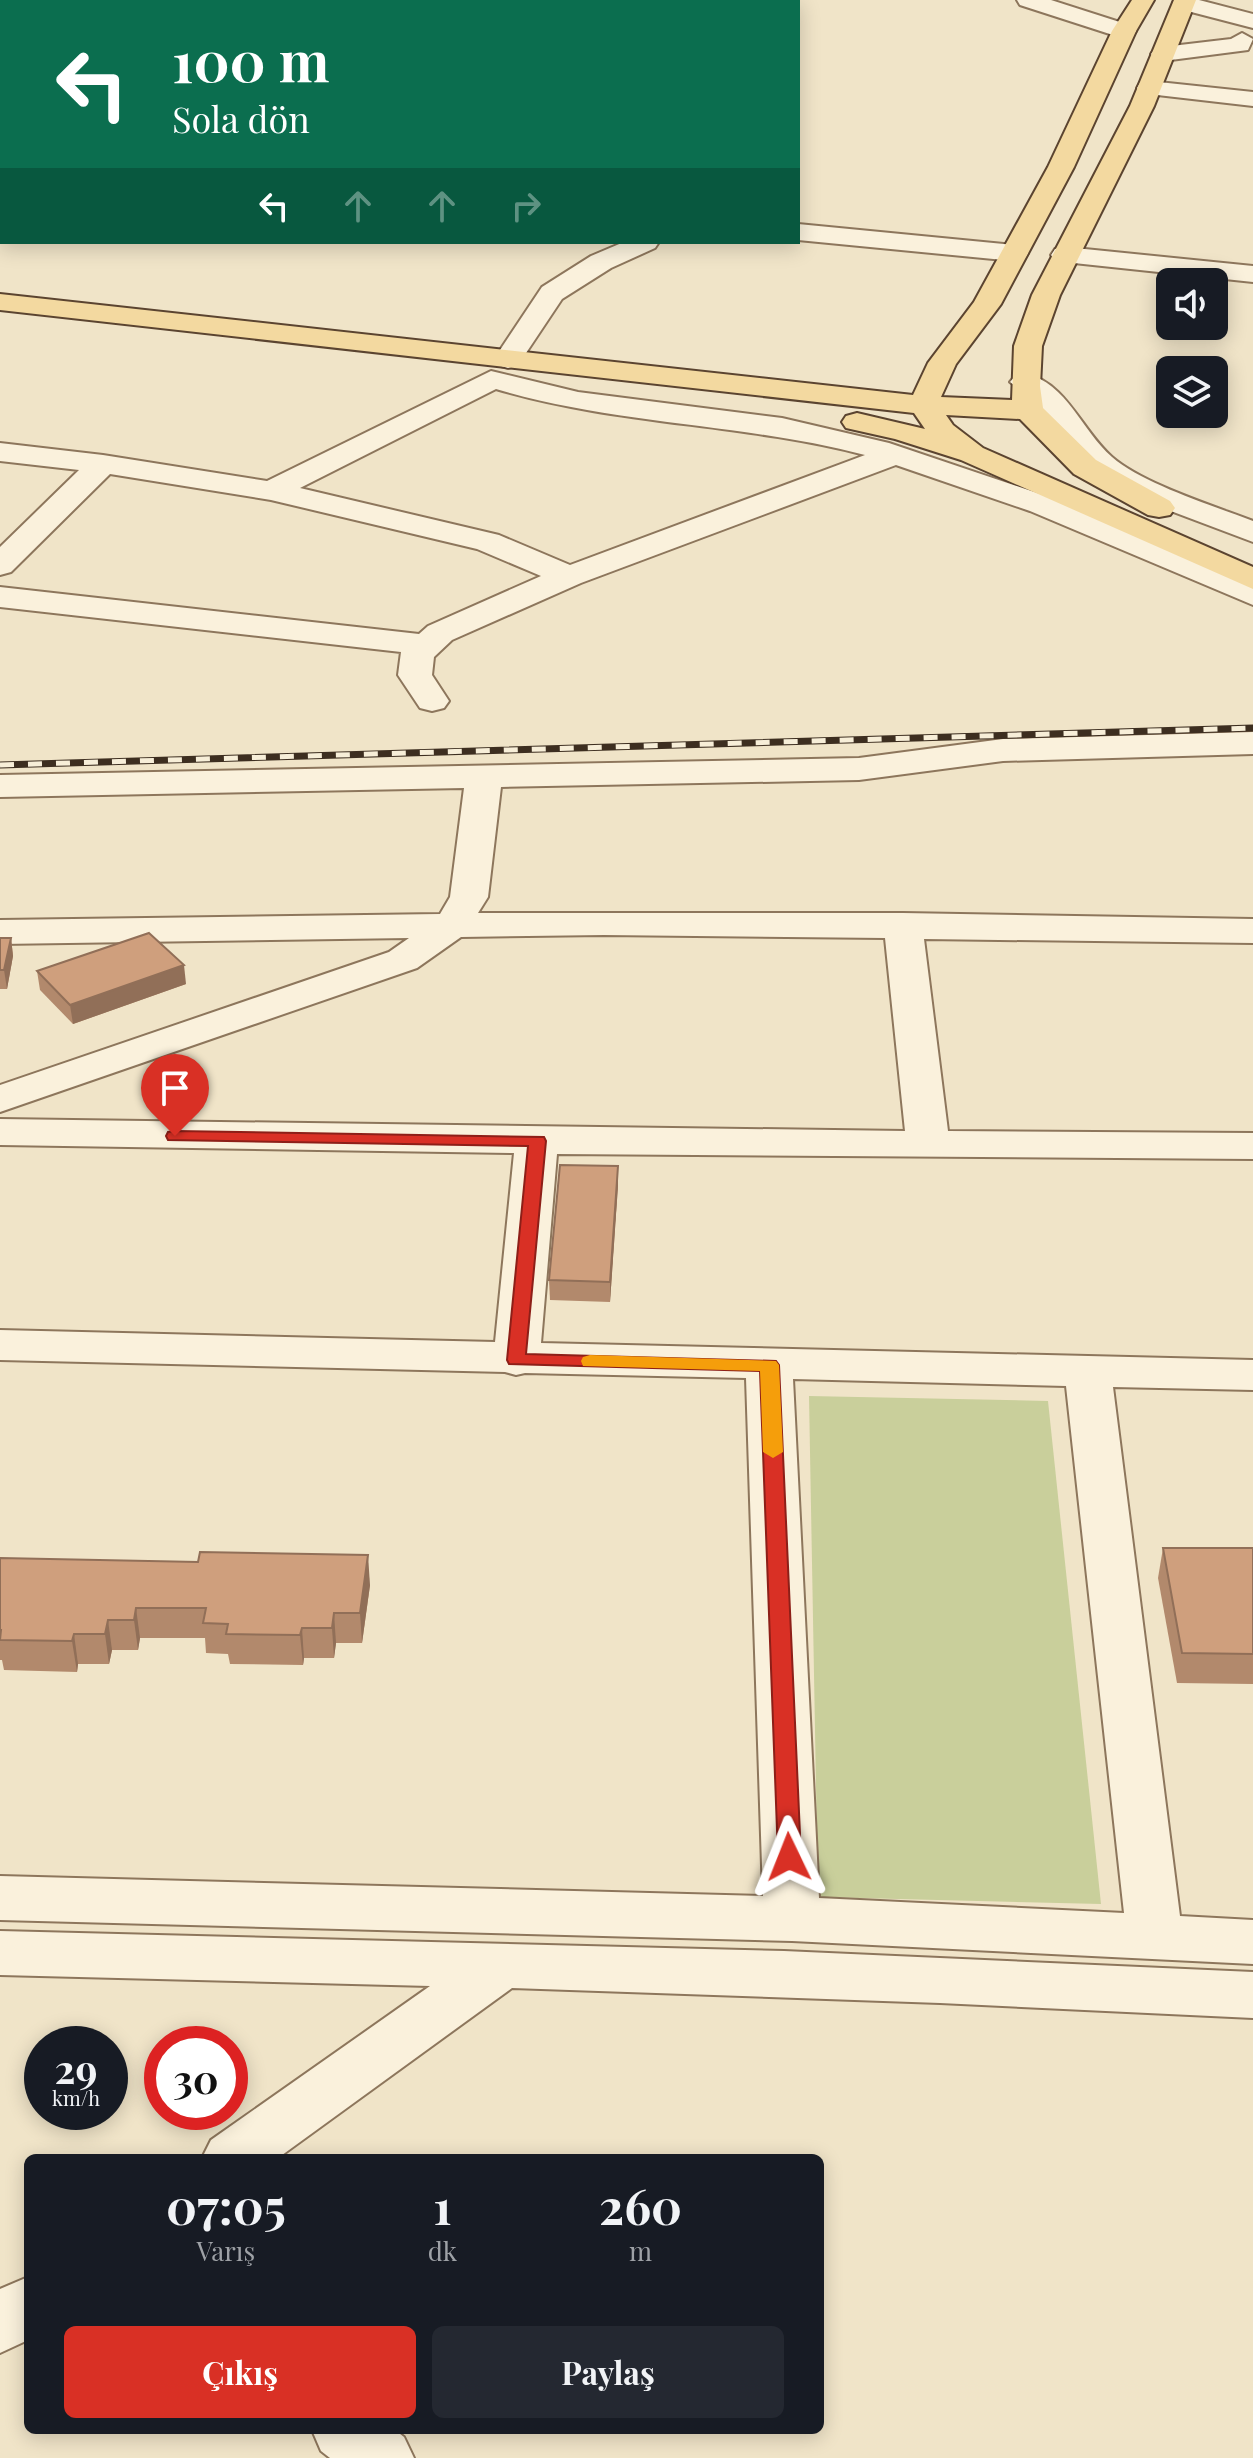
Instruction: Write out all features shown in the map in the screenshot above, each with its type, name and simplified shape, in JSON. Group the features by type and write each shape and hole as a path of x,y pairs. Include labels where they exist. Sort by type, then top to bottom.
{"main road":[{"path":"923,405 950,352 987,304 1061,167 1124,31 1143,0"},
{"path":"1185,2 1149,88 1046,295 1028,346 1027,396 1085,467 1141,500 1253,549"},
{"path":"0,302 836,418 902,431 972,454 1253,579"},
{"path":"0,329 499,373 717,382 835,381 900,371 950,352"},
{"path":"717,382 923,405 1027,396"},
{"path":"923,405 942,431 972,454"}],"street":[{"path":"1028,0 1124,31"},
{"path":"1163,54 1240,45 1246,31 1250,20 1185,2"},
{"path":"1149,88 1253,99"},
{"path":"800,232 1014,253"},
{"path":"271,491 499,373 552,293 592,267 642,244"},
{"path":"1065,255 1253,274"},
{"path":"499,373 543,396 804,432 945,470 1113,531 1253,595"},
{"path":"1027,396 1052,400 1076,436 1103,465 1158,495 1253,532"},
{"path":"0,452 103,464 271,491 488,542 569,576"},
{"path":"432,701 415,675 417,654 440,633 569,576 894,455"},
{"path":"0,565 103,464"},
{"path":"0,597 427,645"},
{"path":"0,786 859,769 1003,750 1253,743"},
{"path":"0,1099 403,960 452,925 469,897 484,776"},
{"path":"0,932 619,923 1253,931"},
{"path":"903,925 928,1144"},
{"path":"0,1132 537,1141 1253,1146"},
{"path":"516,1360 537,1141"},
{"path":"0,1345 516,1360 1253,1375"},
{"path":"769,1365 792,1919"},
{"path":"1088,1372 1155,1938"},
{"path":"0,1898 792,1919 1253,1942"},
{"path":"0,1953 502,1965 1040,1983 1253,1995"},
{"path":"238,2154 502,1965"},
{"path":"0,2325 24,2307"},
{"path":"349,2434 381,2458"}],"green space":[{"path":"809,1396 1048,1401 1101,1904 818,1897"}],"building":[{"path":"149,933 184,965 70,1005 37,971"},
{"path":"0,938 11,938 4,970 0,970"},
{"path":"560,1165 618,1166 610,1282 549,1280"},
{"path":"1163,1548 1253,1548 1253,1654 1182,1653"},
{"path":"200,1552 368,1555 360,1613 334,1613 332,1628 302,1628 300,1635 226,1634 228,1624 203,1623 206,1608 136,1608 134,1620 108,1620 105,1634 74,1634 72,1641 0,1640 0,1558 198,1562"}],"railway":[{"path":"0,765 1253,728"}],"slow traffic":[{"path":"590,1361 769,1365 773,1452"}],"route":[{"path":"175,1136 537,1141 516,1360 769,1365 789,1857"}]}
